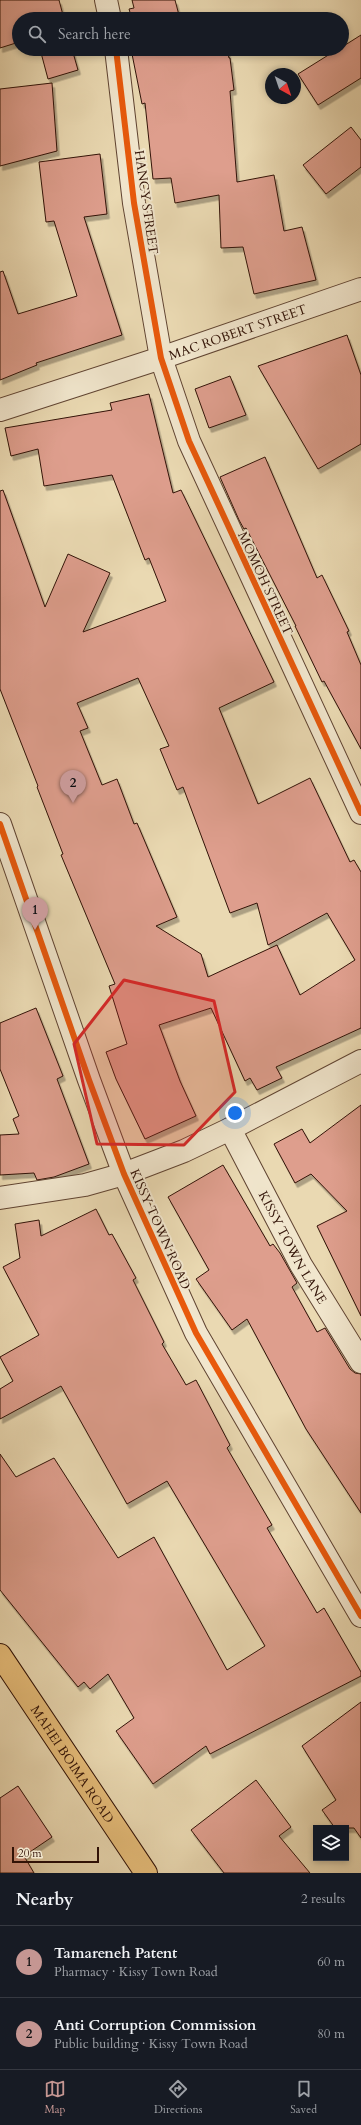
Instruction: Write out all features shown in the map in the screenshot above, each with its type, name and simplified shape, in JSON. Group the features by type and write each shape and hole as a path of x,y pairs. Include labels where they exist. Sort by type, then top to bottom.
{"main road":[{"name":"MAHEI BOIMA ROAD","path":"0,1655 146,1873"}],"street":[{"path":"106,0 109,12"},
{"name":"HANCY STREET","path":"117,56 134,203 161,358"},
{"name":"MAC ROBERT STREET","path":"0,410 161,358 361,288"},
{"name":"MOMOH STREET","path":"161,358 188,441 361,812"},
{"name":"KISSY TOWN ROAD","path":"0,824 89,1080 124,1174 196,1333 361,1616"},
{"path":"0,1198 85,1185 124,1174 184,1151 230,1129 361,1061"},
{"name":"KISSY TOWN LANE","path":"230,1129 301,1265 361,1362"}],"highlighted area":[{"path":"124,980 214,1001 235,1092 184,1145 97,1144 74,1044"}],"building":[{"path":"0,0 59,0 62,12 12,12 12,44 0,48"},
{"path":"132,0 175,0 178,12 130,12 129,9 134,8"},
{"path":"361,35 361,78 318,105 301,79 301,72 327,56 349,56 349,43"},
{"path":"42,56 74,56 78,70 48,79"},
{"path":"132,56 229,56 234,90 230,91 237,182 274,175 284,231 302,227 316,280 254,294 243,247 221,248 219,195 175,203 171,178 153,179 145,103 142,104"},
{"path":"52,83 57,151 0,166 0,89"},
{"path":"351,127 361,140 361,167 326,194 303,165"},
{"path":"100,154 107,214 84,217 122,335 36,363 37,365 0,380 0,272 3,271 18,314 77,296 54,221 46,222 39,162"},
{"path":"347,335 361,375 361,444 318,469 258,366"},
{"path":"230,376 246,415 209,428 195,389"},
{"path":"149,394 173,493 181,490 274,682 219,708 258,804 310,778 350,862 354,860 361,872 361,1028 276,1067 282,1078 257,1090 250,1078 245,1081 211,1008 159,1025 180,1081 196,1116 145,1139 116,1079 106,1052 127,1044 109,986 115,984 61,855 63,854 0,689 0,491 3,490 45,607 68,554 110,573 83,632 166,601 149,558 145,560 112,475 44,486 38,449 11,456 5,428 112,410 110,403","holes":["138,678 169,746 160,749 177,790 183,787 230,913 257,903 268,945 327,913 355,960 300,995 277,945 208,977 201,954 156,926 177,917 137,823 134,824 117,779 102,785 80,731 88,728 77,703"]},
{"path":"265,457 317,578 322,575 349,631 347,632 361,665 361,749 324,681 322,682 296,626 246,528 244,529 239,520 220,477"},
{"path":"36,1008 63,1076 57,1079 89,1164 54,1177 37,1180 34,1173 0,1175 0,1135 19,1134 13,1119 19,1116 0,1069 0,1023"},
{"path":"361,1105 361,1316 317,1226 347,1211 311,1174 295,1183 274,1144 302,1129 310,1143"},
{"path":"223,1165 270,1246 273,1244 280,1253 297,1283 292,1287 317,1332 325,1328 350,1369 355,1373 361,1374 361,1513 306,1429 247,1319 232,1330 196,1279 209,1270 168,1197"},
{"path":"96,1209 109,1235 112,1234 136,1278 133,1280 164,1342 162,1344 186,1385 196,1380 230,1445 227,1448 272,1525 267,1528 317,1613 324,1608 361,1672 361,1676 210,1754 206,1746 153,1784 116,1731 134,1718 108,1674 90,1689 84,1682 78,1687 0,1590 0,1454 16,1477 54,1458 118,1558 154,1537 227,1670 265,1646 167,1481 127,1504 61,1386 0,1419 0,1389 13,1381 0,1357 39,1335 3,1267 20,1258 15,1224 39,1220 41,1236"},
{"path":"361,1702 361,1838 354,1828 349,1828 349,1825 333,1825 322,1810 336,1800 302,1746"},
{"path":"256,1780 291,1827 279,1836 310,1873 224,1873 191,1830"},
{"path":"18,1786 52,1837 24,1856 34,1873 0,1873 0,1798"}],"cycle path":[{"path":"117,56 134,203 161,358 189,441 361,813"},
{"path":"0,824 89,1080 124,1174 196,1333 361,1616"}],"place":[{"name":"Anti Corruption Commission","path":"73,803"},
{"name":"Tamareneh Patent","path":"35,930"}]}
